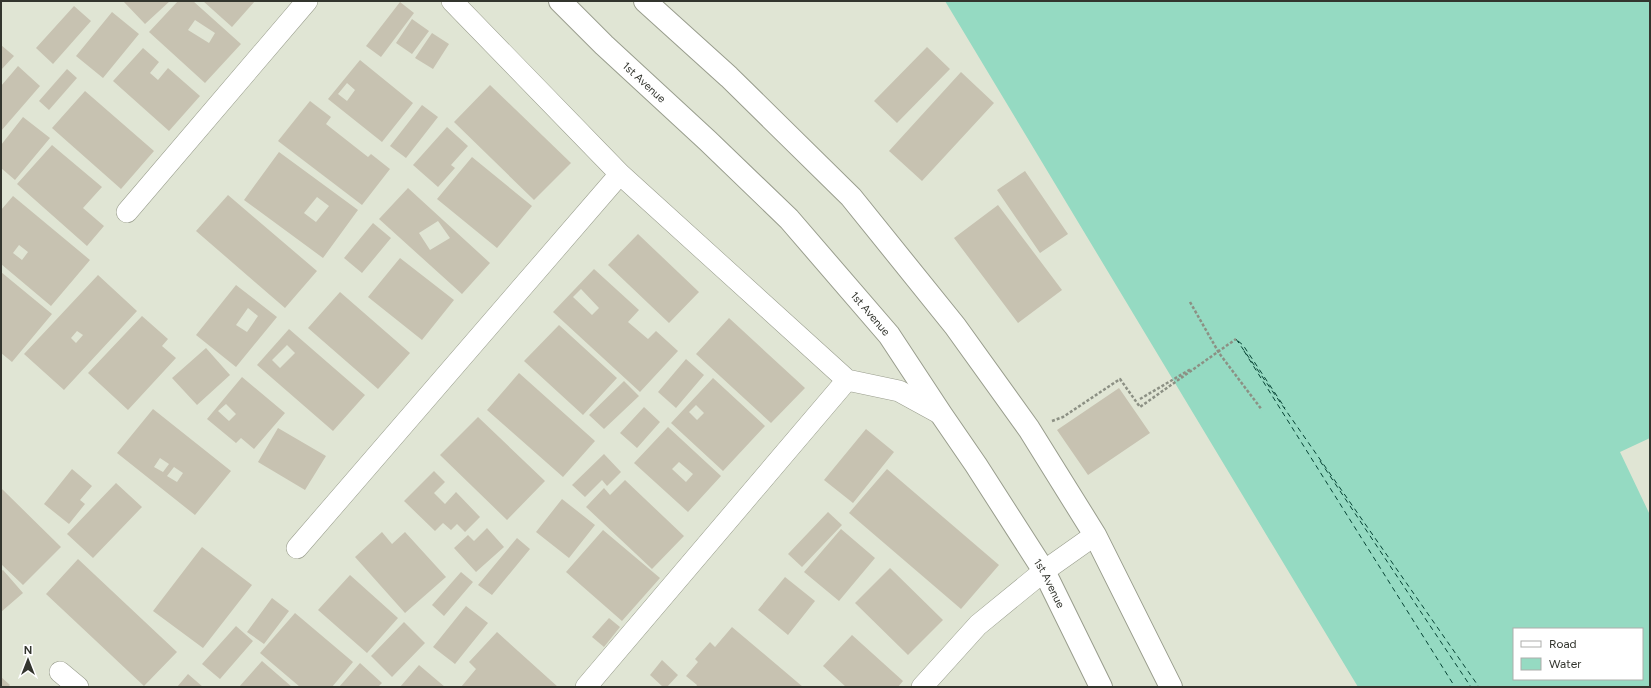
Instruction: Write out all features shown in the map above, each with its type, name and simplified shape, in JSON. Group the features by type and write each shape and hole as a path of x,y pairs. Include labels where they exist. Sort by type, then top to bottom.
{"main road":[{"name":"1st Avenue","path":"560,1 604,45 708,141 789,219 889,335 976,465 1044,571 1101,687"},
{"path":"645,1 730,77 851,197 955,326 1029,430 1094,535 1171,687"}],"street":[{"path":"127,212 307,1"},
{"path":"452,1 620,174 847,380 899,391 941,414"},
{"path":"297,548 620,174"},
{"path":"586,687 847,380"},
{"path":"922,687 978,625 1044,571 1094,535"},
{"path":"60,672 78,687"}],"path":[{"path":"1190,302 1219,353 1262,410"},
{"path":"1029,430 1063,417 1120,379 1140,407 1236,339"},
{"path":"1140,399 1219,353"}],"water":[{"path":"945,1 1650,1 1650,438 1620,452 1650,515 1650,687 1358,687"}],"building":[{"path":"123,1 170,1 145,24"},
{"path":"178,1 193,1 241,44 205,83 149,32","holes":["195,20 215,33 209,43 188,30"]},
{"path":"203,1 255,1 232,27"},
{"path":"400,2 414,13 381,57 366,46"},
{"path":"74,6 91,21 53,64 36,48"},
{"path":"112,12 139,34 103,78 76,56"},
{"path":"412,19 429,31 412,54 396,43"},
{"path":"432,33 449,44 433,69 415,58"},
{"path":"1,45 14,56 1,70"},
{"path":"927,47 950,69 897,123 874,101"},
{"path":"143,48 159,62 150,73 158,80 168,68 200,96 169,131 113,81"},
{"path":"360,60 413,103 382,142 328,99","holes":["347,83 355,90 347,101 338,94"]},
{"path":"18,66 40,86 1,131 1,86"},
{"path":"67,69 77,78 49,110 39,101"},
{"path":"961,72 994,103 922,181 889,151"},
{"path":"490,85 571,163 534,200 454,122"},
{"path":"85,91 154,151 121,189 52,128"},
{"path":"310,101 331,117 326,124 368,157 371,154 390,169 362,205 278,141"},
{"path":"422,105 438,117 406,158 390,146"},
{"path":"23,117 50,138 15,180 1,168 1,145"},
{"path":"447,127 468,146 451,165 455,168 438,187 413,165"},
{"path":"52,145 102,187 83,208 104,226 87,246 17,184"},
{"path":"279,152 358,210 323,258 244,200","holes":["317,197 329,206 316,222 304,213"]},
{"path":"472,157 532,206 497,248 437,199"},
{"path":"1025,171 1068,234 1040,253 997,190"},
{"path":"408,188 490,263 462,294 379,219","holes":["438,221 450,238 430,250 419,233"]},
{"path":"228,195 317,271 285,308 196,231"},
{"path":"13,196 90,260 51,306 1,264 1,210","holes":["19,245 28,252 22,260 13,253"]},
{"path":"998,205 1062,290 1018,323 954,238"},
{"path":"373,223 391,238 362,273 344,258"},
{"path":"638,234 699,292 669,323 608,265"},
{"path":"400,258 454,300 422,340 368,297"},
{"path":"594,269 639,310 628,322 648,339 656,331 678,351 640,392 553,312","holes":["581,289 599,308 592,315 573,297"]},
{"path":"1,272 52,314 12,362 1,353"},
{"path":"98,275 137,311 64,390 24,354","holes":["77,331 83,335 76,343 71,338"]},
{"path":"236,285 277,317 236,367 196,335","holes":["248,308 258,316 247,332 236,325"]},
{"path":"340,292 410,353 378,389 308,328"},
{"path":"142,316 168,339 162,346 176,358 128,410 88,373"},
{"path":"729,318 805,388 771,423 696,354"},
{"path":"559,325 617,378 583,415 524,361"},
{"path":"289,329 365,395 333,431 257,365","holes":["287,345 295,353 280,368 272,360"]},
{"path":"206,348 230,375 197,405 172,378"},
{"path":"686,359 704,375 676,408 658,392"},
{"path":"519,373 595,441 563,477 487,410"},
{"path":"242,377 285,413 254,449 241,438 236,443 207,419","holes":["226,404 236,414 229,421 218,411"]},
{"path":"713,378 765,426 723,471 671,423","holes":["696,405 704,413 697,420 689,412"]},
{"path":"624,381 639,396 604,429 589,415"},
{"path":"1119,388 1150,433 1088,475 1057,430"},
{"path":"644,407 660,422 637,448 620,433"},
{"path":"153,409 231,471 195,515 117,453","holes":["160,458 169,464 163,472 154,467","174,467 183,473 177,482 167,476"]},
{"path":"478,417 545,481 507,520 440,455"},
{"path":"668,427 721,476 688,512 634,463","holes":["679,462 693,474 686,482 672,469"]},
{"path":"278,428 326,456 305,490 258,462"},
{"path":"866,429 894,452 853,503 824,480"},
{"path":"604,454 621,472 607,486 602,480 585,497 572,485"},
{"path":"72,469 92,486 80,500 85,504 69,524 44,504"},
{"path":"887,469 999,565 961,609 849,513"},
{"path":"434,471 445,482 434,493 445,504 456,492 480,517 465,532 457,524 451,530 443,523 435,531 404,501"},
{"path":"625,480 684,536 652,569 586,507 604,488 610,495"},
{"path":"116,483 142,507 93,558 67,534"},
{"path":"2,489 61,547 23,585 1,564"},
{"path":"562,499 595,525 569,558 536,532"},
{"path":"828,512 842,525 802,567 788,554"},
{"path":"487,528 504,547 476,572 454,548 468,535 474,541"},
{"path":"841,529 875,558 839,601 804,572"},
{"path":"603,530 660,578 622,621 566,572"},
{"path":"382,532 392,544 405,532 446,577 405,613 355,557"},
{"path":"517,538 530,549 492,595 478,585"},
{"path":"202,547 252,585 203,648 153,611"},
{"path":"78,559 177,652 144,686 46,594"},
{"path":"890,568 943,620 908,655 855,603"},
{"path":"3,570 23,593 1,612 1,571"},
{"path":"461,572 473,582 444,616 432,605"},
{"path":"350,575 398,618 367,653 318,610"},
{"path":"785,577 815,601 788,635 758,610"},
{"path":"272,598 289,611 264,644 247,632"},
{"path":"466,606 488,623 455,664 433,647"},
{"path":"295,613 353,662 332,687 300,687 260,653"},
{"path":"609,618 620,627 604,647 592,637"},
{"path":"404,622 425,643 392,677 371,656"},
{"path":"236,626 253,641 220,679 202,664"},
{"path":"732,627 803,687 696,687 697,685 686,676 698,662 695,659 710,642 715,647"},
{"path":"497,632 558,687 461,687 476,669 469,662"},
{"path":"852,635 903,681 898,687 846,687 823,666"},
{"path":"662,660 678,675 667,687 663,687 650,675"},
{"path":"262,661 292,687 239,687"},
{"path":"360,663 382,683 378,687 339,687"},
{"path":"419,665 445,687 400,687"},
{"path":"188,674 203,687 177,687"},
{"path":"1,677 10,685 8,687 1,687"}],"ferry route":[{"path":"1236,339 1479,687"},
{"path":"1238,341 1243,345 1285,408"},
{"path":"1244,351 1455,687"},
{"path":"1320,461 1471,687"}]}
